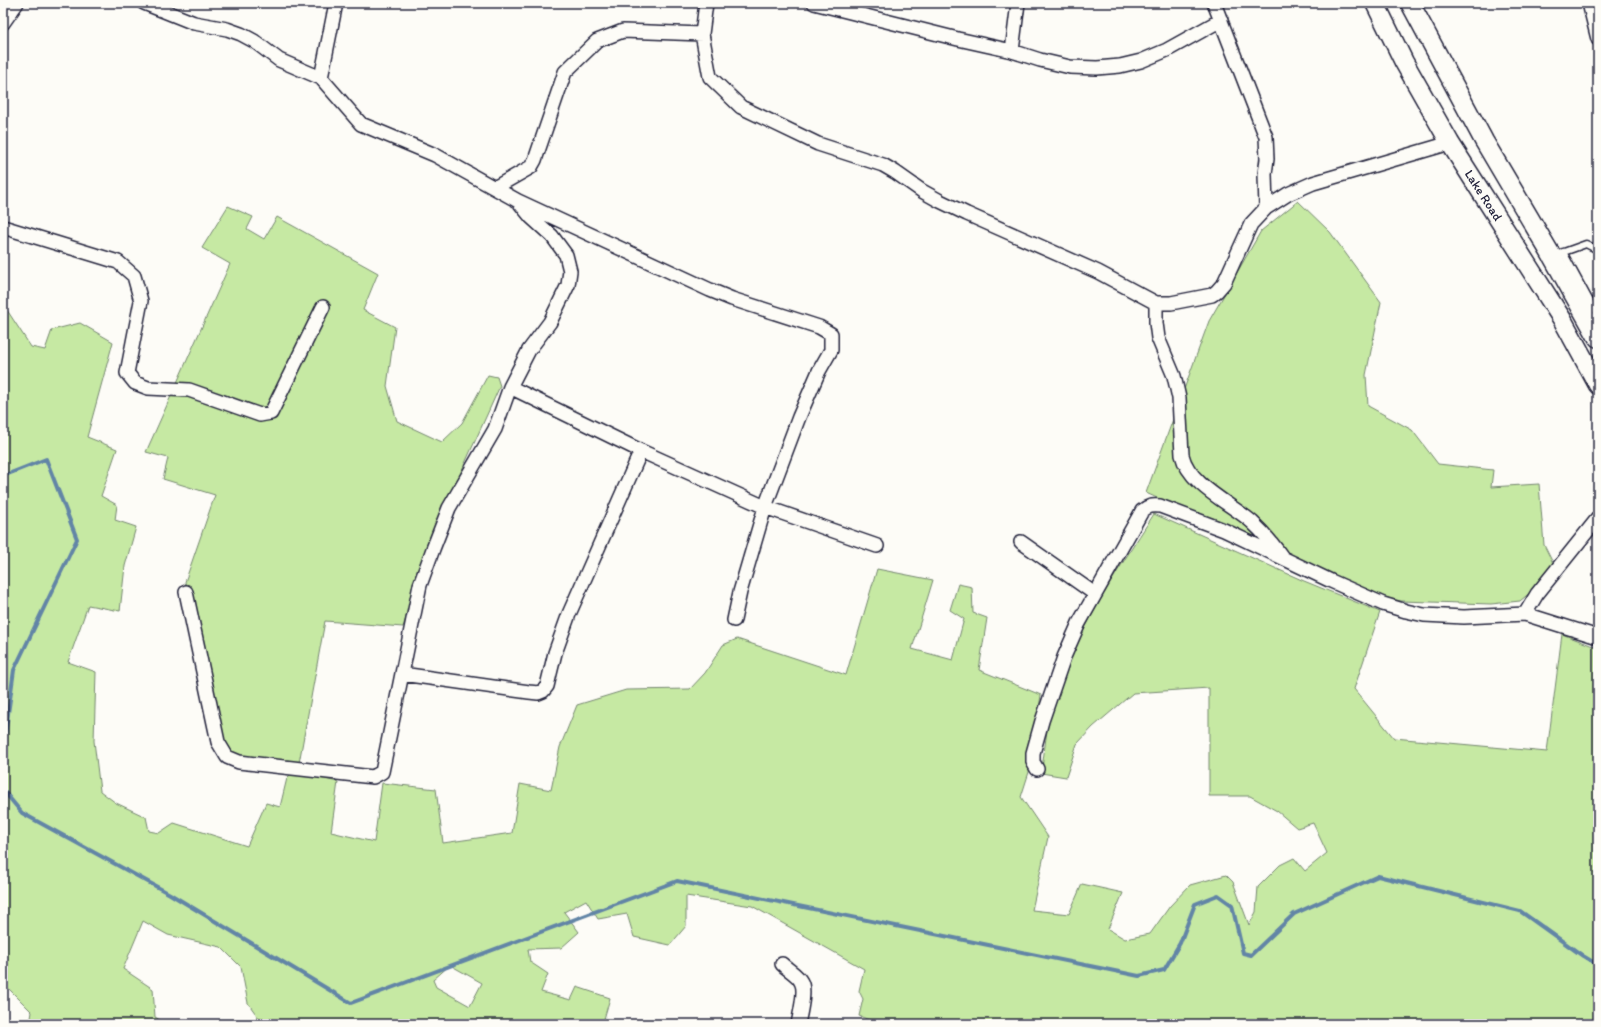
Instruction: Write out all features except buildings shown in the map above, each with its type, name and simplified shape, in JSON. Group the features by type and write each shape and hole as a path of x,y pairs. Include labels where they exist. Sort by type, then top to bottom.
{"main road":[{"name":"Lake Road","path":"1375,3 1404,62 1450,143 1562,319 1598,385"},
{"name":"Lake Road","path":"1410,3 1484,140 1593,311 1598,338"}],"street":[{"path":"3,23 17,3"},
{"path":"144,3 194,23 227,29 254,40 279,60 321,78 361,124 435,155 496,187 518,201 710,290 732,299 819,327 831,334 831,350 819,371 799,417 765,506 736,605 734,620"},
{"path":"321,78 336,3"},
{"path":"706,3 702,34 710,77 741,107 818,144 883,166 895,172 922,191 1098,272 1156,303 1171,303 1197,298 1212,295 1218,291 1227,276 1238,249 1251,224 1266,208 1288,194 1313,183 1450,143"},
{"path":"814,3 1012,51 1040,60 1070,67 1098,68 1120,66 1141,61 1167,50 1221,20"},
{"path":"1012,51 1018,3"},
{"path":"1214,3 1266,137 1266,208"},
{"path":"1589,3 1598,39"},
{"path":"496,187 530,167 535,160 565,72 597,41 623,31 702,34"},
{"path":"186,592 218,742 227,757 239,762 373,777 382,772 420,585 433,549 449,508 495,429 510,387 529,350 550,322 568,285 570,272 566,255 552,236 531,217 518,201"},
{"path":"3,227 118,262 134,276 141,301 127,373 135,383 148,388 189,390 260,415 271,412 322,308"},
{"path":"1156,303 1158,338 1174,376 1179,398 1182,455 1184,463 1190,473 1202,484 1261,530 1283,559"},
{"path":"510,387 641,451 765,506 877,546"},
{"path":"402,674 529,692 538,693 543,691 548,680 555,653 569,614 641,451"},
{"path":"1037,769 1033,762 1033,753 1064,657 1079,623 1142,511 1150,506 1160,506 1205,523 1375,601 1406,611 1424,615 1464,617 1525,614 1598,637"},
{"path":"1525,614 1537,594 1598,518"},
{"path":"1020,542 1095,594"},
{"path":"782,964 799,980 802,985 798,1024"}],"lane":[{"path":"1558,254 1586,244 1598,250"}],"green space":[{"path":"1298,201 1330,232 1381,302 1366,375 1368,406 1412,430 1438,464 1493,470 1491,487 1539,484 1544,545 1554,565 1538,586 1520,601 1491,604 1401,601 1373,595 1146,493 1209,321 1261,231"},
{"path":"228,206 253,217 247,229 264,239 277,217 378,273 363,310 395,327 387,386 397,421 442,442 462,423 488,375 497,377 500,386 432,536 403,627 325,621 299,763 235,755 222,743 185,582 215,495 163,479 168,458 146,452 230,264 202,248"},
{"path":"3,298 5,307 31,347 45,350 52,330 80,323 113,342 87,437 117,449 101,496 117,505 115,520 136,527 125,566 120,611 88,605 68,662 96,672 94,741 100,791 116,803 146,817 149,831 159,833 174,823 247,846 266,803 280,807 287,778 293,772 338,782 331,832 374,842 382,783 436,789 443,843 512,833 520,784 551,790 560,747 577,705 626,690 690,689 705,673 723,645 737,639 846,675 877,569 933,580 912,649 953,660 964,619 950,610 958,584 972,587 973,613 987,618 979,670 1041,695 1029,772 1021,797 1048,837 1032,910 1069,914 1082,884 1123,893 1108,929 1125,939 1150,934 1170,906 1190,885 1226,875 1233,882 1249,925 1256,912 1258,887 1280,865 1294,858 1305,871 1327,853 1313,823 1297,828 1277,811 1250,796 1209,796 1209,688 1133,693 1093,727 1077,744 1066,777 1041,773 1050,714 1071,656 1110,583 1154,514 1304,581 1380,612 1354,689 1394,738 1547,752 1562,634 1598,648 1598,1024 880,1024 859,1016 863,999 859,991 864,969 752,906 686,896 686,926 670,945 634,937 627,914 598,919 586,900 564,912 579,932 561,948 528,949 530,962 548,974 541,992 571,1000 577,987 610,998 604,1019 589,1024 263,1024 248,1003 241,967 221,947 168,935 143,921 123,969 153,989 155,1017 166,1024 30,1024 32,1012 3,983","holes":["450,965 482,983 470,1006 436,987 433,980"]}],"waterway":[{"path":"3,476 46,459 77,539 14,670 3,750"},
{"path":"3,790 22,813 170,894 351,1003 677,881 1139,976 1164,970 1180,943 1195,904 1218,895 1232,905 1243,953 1251,955 1294,914 1378,876 1520,911 1598,965"}]}
